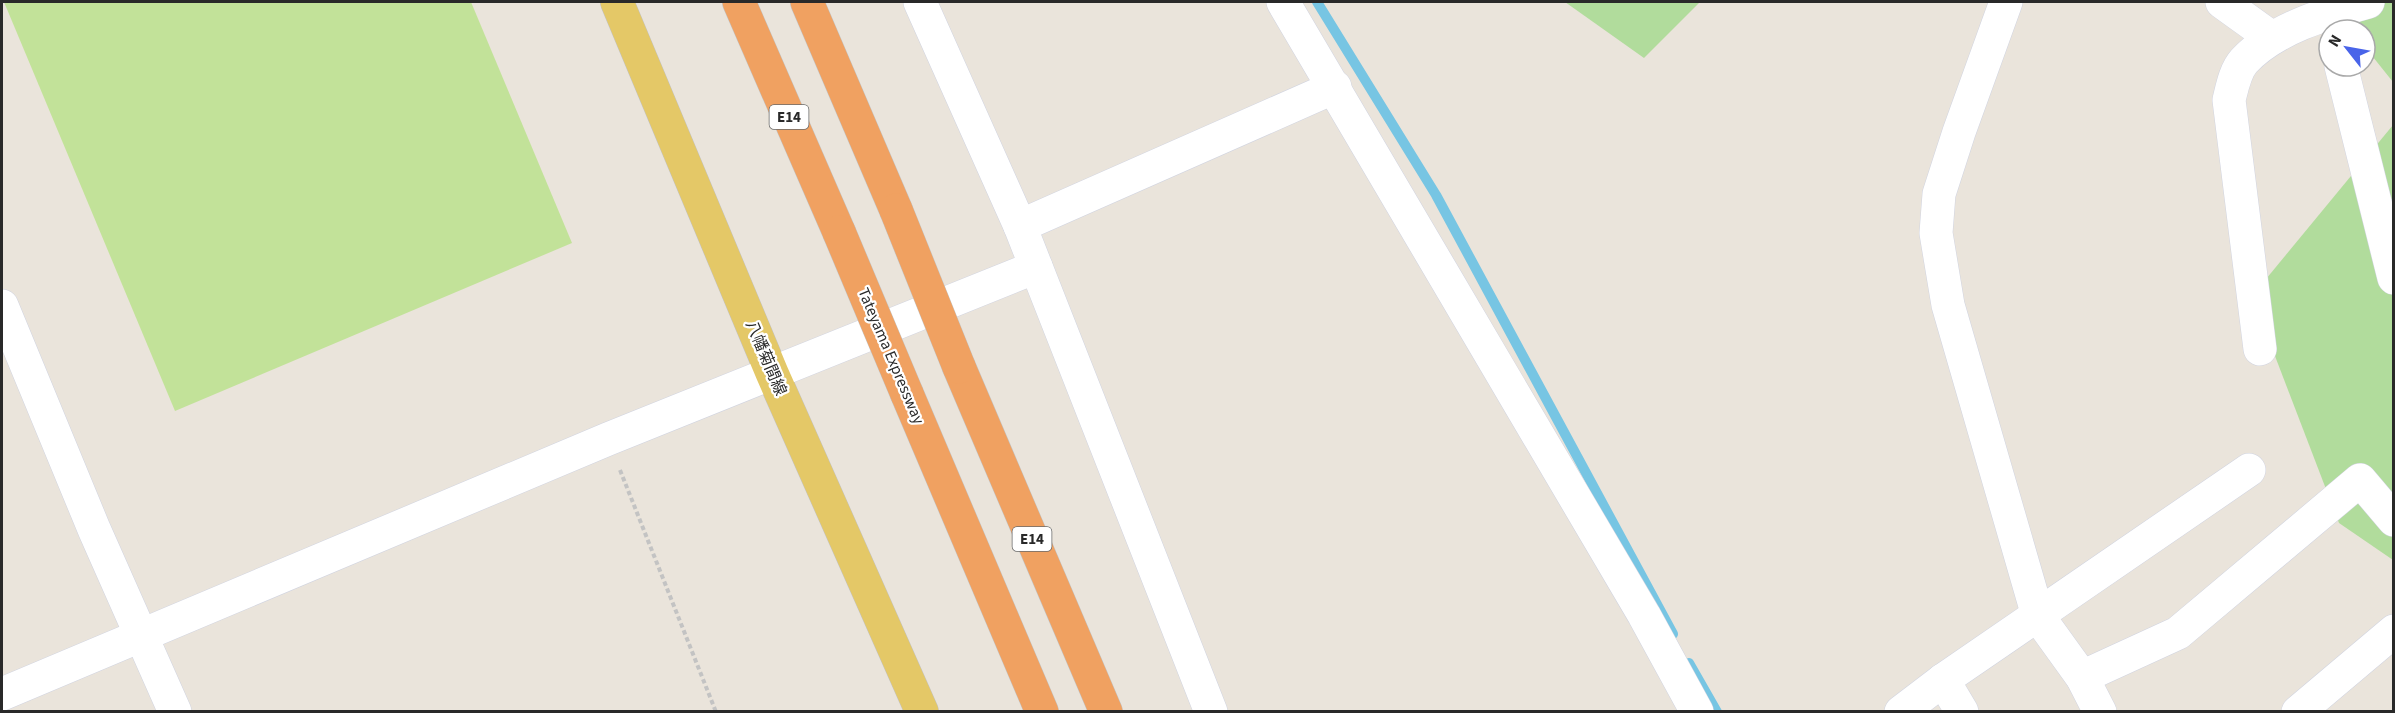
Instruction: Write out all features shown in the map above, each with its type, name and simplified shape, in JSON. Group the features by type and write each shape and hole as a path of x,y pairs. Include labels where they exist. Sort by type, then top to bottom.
{"highway":[{"name":"Tateyama Expressway","path":"739,2 1042,711"},
{"name":"E14","path":"807,2 896,210 958,367 1106,711"}],"main road":[{"name":"八幡菊間線","path":"617,2 772,373 922,711"}],"street":[{"path":"920,2 1020,226 1211,711"},
{"path":"1283,2 1644,615 1697,711"},
{"path":"2006,2 1949,163 1940,194 1936,233 1948,305 2038,616 2082,677 2100,711"},
{"path":"2222,2 2272,38"},
{"path":"2338,18 2368,2"},
{"path":"2260,349 2229,100 2233,83 2242,63 2272,38 2317,26"},
{"path":"2344,78 2394,278"},
{"path":"1020,226 1335,87"},
{"path":"2,694 608,439 1036,267"},
{"path":"2,306 175,711"},
{"path":"1901,711 2249,470"},
{"path":"2082,677 2178,633 2360,480 2394,520"},
{"path":"2298,711 2394,630"},
{"path":"1943,680 1962,711"}],"path":[{"path":"608,439 716,711"}],"green space":[{"path":"4,2 471,2 572,243 175,411"},
{"path":"1565,2 1700,2 1644,58"},
{"path":"2327,2 2393,2 2393,82 2377,62 2377,18 2341,18"},
{"path":"2393,125 2393,560 2339,523 2252,296"}],"waterway":[{"path":"1317,2 1436,195 1673,634"},
{"path":"1689,663 1717,712"}]}
